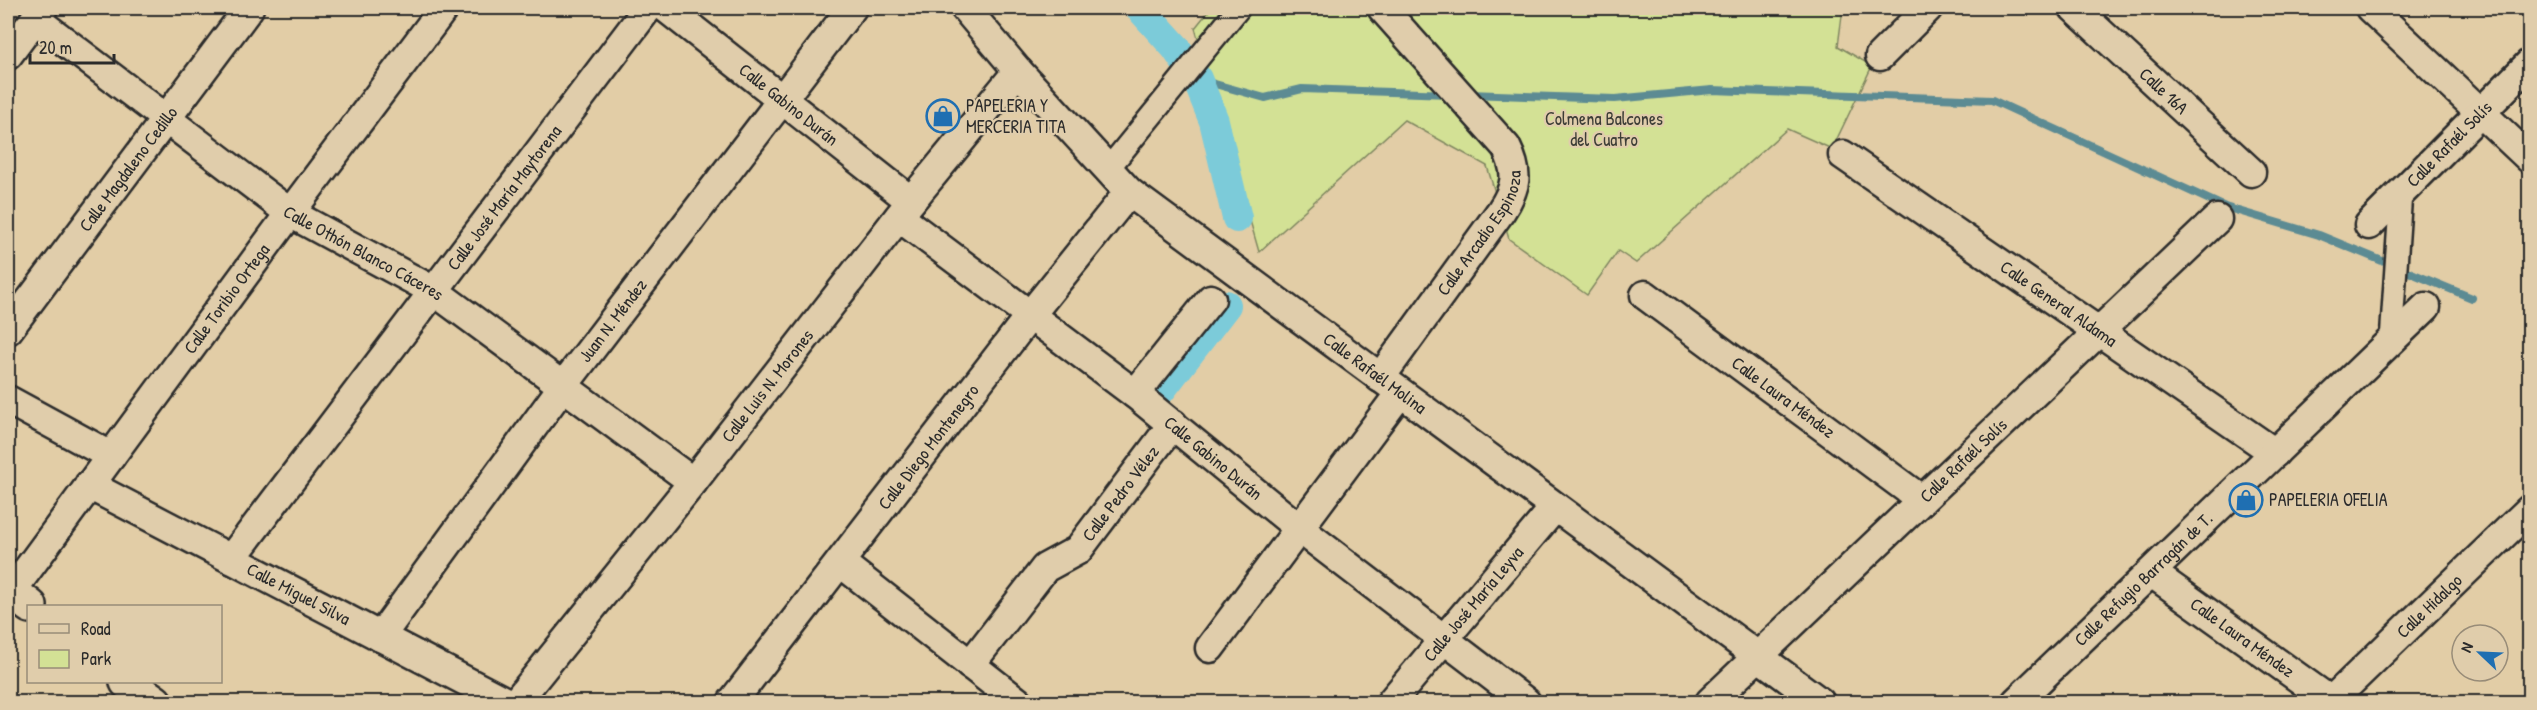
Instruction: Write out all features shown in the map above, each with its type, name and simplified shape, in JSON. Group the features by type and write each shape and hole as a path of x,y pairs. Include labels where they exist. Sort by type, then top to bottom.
{"street":[{"name":"Calle Magdaleno Cedillo","path":"8,330 165,117 249,8"},
{"name":"Calle Toribio Ortega","path":"16,596 89,485 444,8"},
{"name":"Calle José María Maytorena","path":"231,559 648,8"},
{"name":"Calle Gabino Durán","path":"666,8 780,99 905,209 1031,314 1173,424 1300,529 1526,702"},
{"name":"Juan N. Méndez","path":"380,637 563,386 780,99 852,8"},
{"name":"Calle Rafaél Molina","path":"965,8 1018,71 1129,192 1820,702"},
{"path":"1108,169 1239,8"},
{"name":"Calle Arcadio Espinoza","path":"1210,648 1300,529 1510,196 1515,180 1513,161 1506,147 1382,8"},
{"path":"1881,56 1928,8"},
{"name":"Calle 16A","path":"2074,8 2251,172"},
{"path":"2370,8 2529,159"},
{"name":"Calle Othón Blanco Cáceres","path":"39,13 165,117 290,213 434,291 693,482"},
{"path":"8,55 39,13"},
{"name":"Calle Rafaél Solís","path":"2369,225 2400,201 2529,63"},
{"name":"Calle Luis N. Morones","path":"516,702 693,482 905,209 1018,71"},
{"name":"Calle General Aldama","path":"1843,155 2275,453"},
{"name":"Calle Diego Montenegro","path":"732,702 1031,314 1129,192"},
{"path":"2391,332 2400,201"},
{"name":"Calle Rafaél Solís","path":"1710,702 2217,219"},
{"name":"Calle Laura Méndez","path":"1645,295 1922,500"},
{"path":"1135,394 1211,299"},
{"name":"Calle Refugio Barragán de T.","path":"2016,702 2275,453 2391,332 2426,307"},
{"path":"8,400 111,456"},
{"name":"Calle Pedro Vélez","path":"970,664 1045,568 1078,550 1173,424"},
{"name":"Calle Miguel Silva","path":"89,485 506,702"},
{"name":"Calle José María Leyva","path":"1391,702 1555,507"},
{"name":"Calle Hidalgo","path":"2331,702 2529,509"},
{"path":"841,563 1018,702"},
{"name":"Calle Laura Méndez","path":"2152,573 2331,702"},
{"path":"130,683 154,702"}],"green space":[{"name":"Colmena Balcones del Cuatro","path":"1211,8 1843,8 1838,46 1872,66 1832,149 1787,129 1636,263 1618,251 1587,295 1509,239 1487,166 1404,120 1259,252 1195,28"}],"waterway":[{"path":"1140,8 1176,48 1197,79 1214,121 1237,218"},
{"path":"1197,79 1265,98 1302,89 1450,94"},
{"path":"1468,94 1615,99 1712,90 1992,100 2225,207 2319,235 2472,298"},
{"path":"1160,391 1226,305"}],"place":[{"name":"PAPELERIA Y MERCERIA TITA","path":"943,116"},
{"name":"PAPELERIA OFELIA","path":"2246,500"}]}
